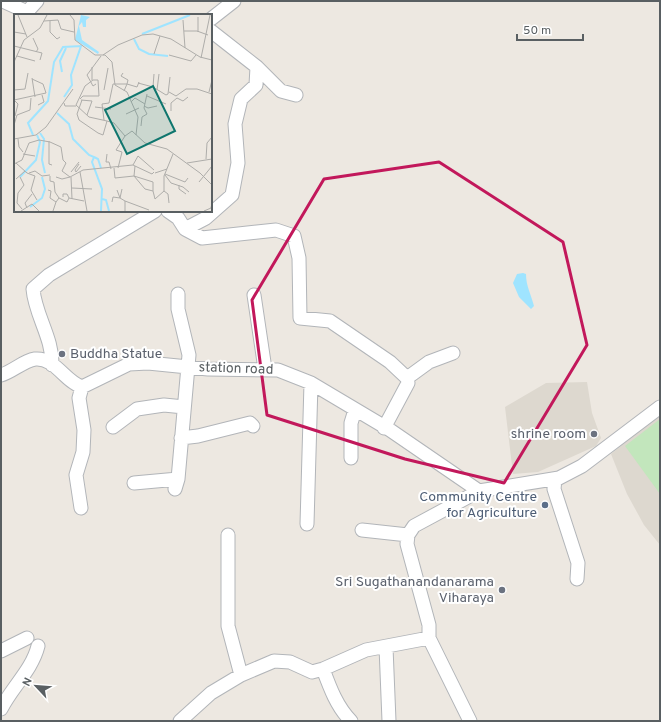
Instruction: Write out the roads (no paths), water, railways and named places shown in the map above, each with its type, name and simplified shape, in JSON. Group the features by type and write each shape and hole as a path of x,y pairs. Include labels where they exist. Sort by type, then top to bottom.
{"street":[{"path":"3,1 28,14 37,1"},
{"path":"212,18 234,1"},
{"path":"212,32 256,67 281,91 296,95"},
{"path":"185,229 206,218 232,195 238,163 235,124 241,99 256,85 256,67"},
{"path":"52,365 47,334 34,301 33,289 49,275 153,212"},
{"path":"169,212 178,218 185,229 202,238 276,230 294,236 299,258 300,318 330,321 390,362 407,378 408,383 384,428"},
{"path":"134,483 176,484 189,356 178,309 178,294"},
{"path":"254,295 265,370"},
{"path":"407,378 429,362 453,353"},
{"path":"1,375 34,359 44,360 76,385 82,387 79,398 84,430 83,452 76,476 81,508"},
{"name":"station road","path":"82,387 129,364 148,363 188,367 278,370 311,383 384,428 479,491"},
{"path":"307,524 311,383"},
{"path":"113,427 137,409 164,405 184,407"},
{"path":"470,721 429,638 429,625 408,544 408,535 414,526 479,491 555,479 582,466 660,407"},
{"path":"351,458 351,423 355,410"},
{"path":"181,438 198,436 250,423 253,426"},
{"path":"555,479 554,489 578,563 577,579"},
{"path":"362,530 408,535"},
{"path":"228,535 228,626 241,675"},
{"path":"1,651 27,638"},
{"path":"180,721 211,693 241,675 274,661 290,662 312,672 323,669 366,650 429,638"},
{"path":"1,708 8,694 35,659 38,646"},
{"path":"386,647 388,721"},
{"path":"323,669 329,686 342,712 351,721"}],"water":[{"path":"517,274 526,274 534,306 531,309 519,297 513,283"}],"place":[{"name":"Buddha Statue","path":"62,354"},
{"name":"shrine room","path":"594,434"},
{"name":"Community Centre for Agriculture","path":"545,505"},
{"name":"Sri Sugathanandanarama Viharaya","path":"502,590"}]}
